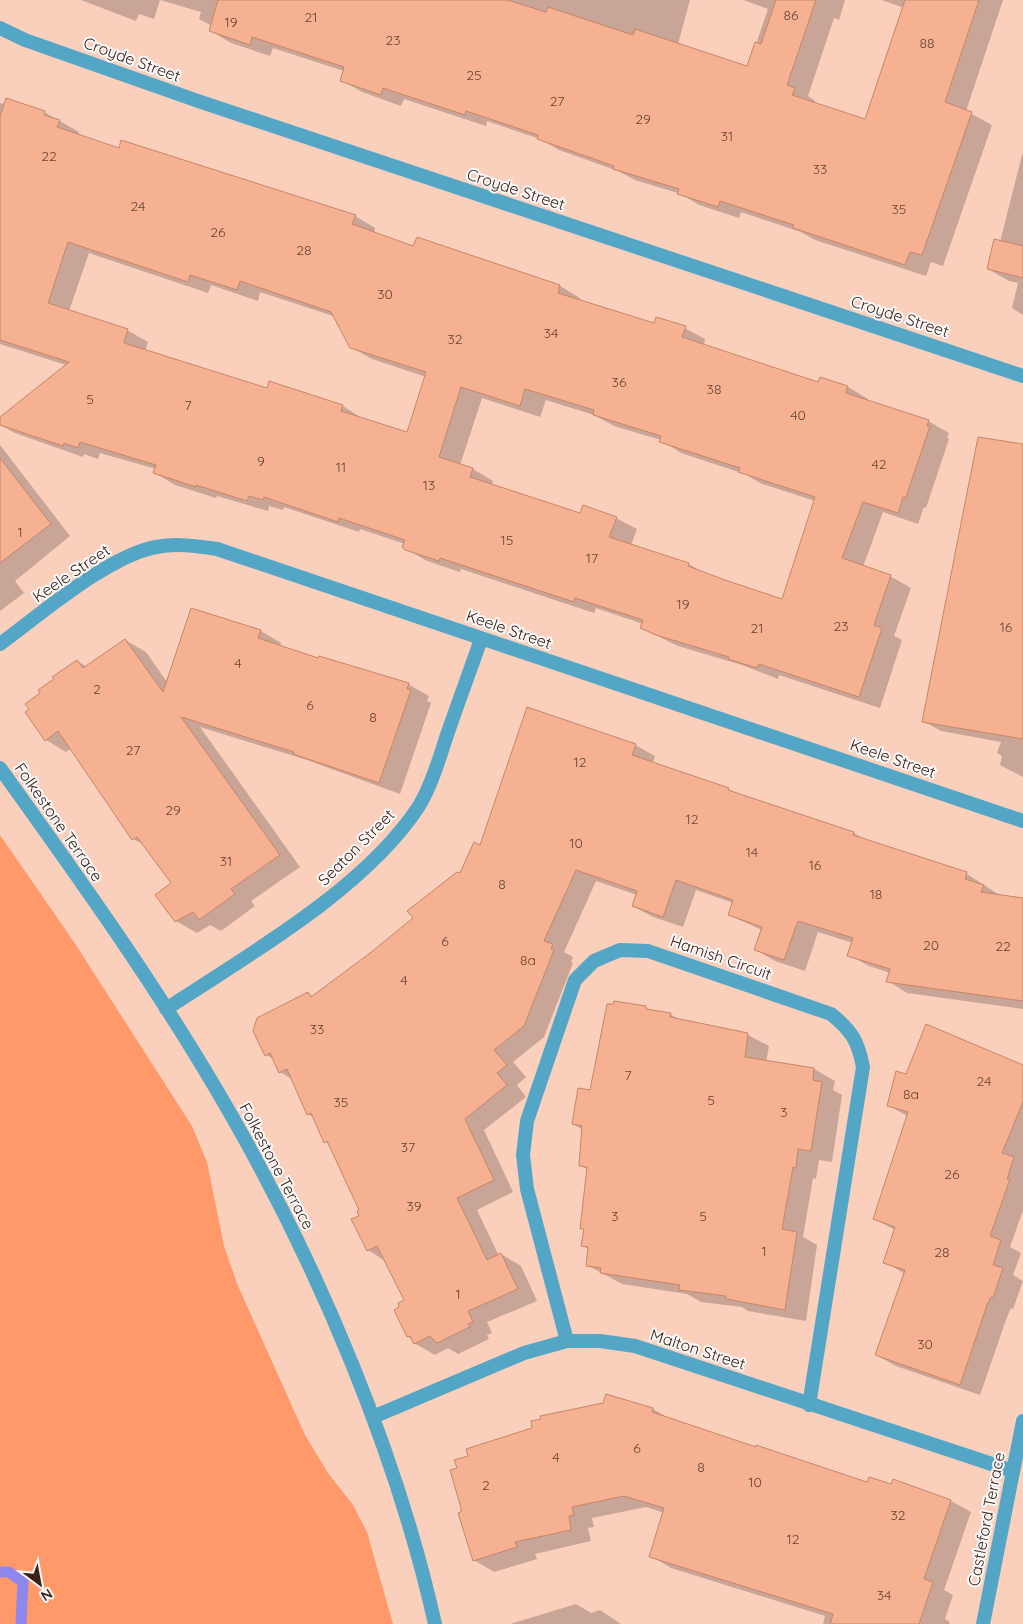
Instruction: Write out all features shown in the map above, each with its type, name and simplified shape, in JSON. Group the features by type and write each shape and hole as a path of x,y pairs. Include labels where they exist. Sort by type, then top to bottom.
{"street":[{"name":"Croyde Street","path":"0,28 25,40 198,101 1023,376"},
{"name":"Keele Street","path":"0,644 105,568 130,555 156,547 187,545 217,549 1023,821"},
{"name":"Seaton Street","path":"166,1009 290,928 367,864 399,832 419,805 434,775 481,639"},
{"name":"Folkestone Terrace","path":"0,768 57,847 166,1009 234,1119 273,1191 318,1287 373,1417 407,1520 435,1624"},
{"name":"Hamish Circuit","path":"567,1342 528,1189 523,1155 527,1122 575,980 594,961 620,950 648,950 831,1014 848,1028 859,1048 863,1067 809,1405"},
{"name":"Malton Street","path":"373,1417 524,1352 567,1342 600,1340 635,1346 809,1405 1013,1470"},
{"name":"Castleford Terrace","path":"983,1624 1023,1421"}],"shaded area":[{"path":"0,835 74,942 192,1126 207,1162 224,1246 238,1286 305,1435 328,1473 353,1505 367,1532 393,1624 0,1624"}],"building":[{"path":"218,0 507,0 546,12 548,7 633,35 635,29 747,66 755,42 761,44 776,0 816,0 787,85 795,88 792,95 865,119 905,0 979,0 945,102 972,112 922,255 910,252 905,265 793,228 794,225 720,201 718,207 677,194 679,189 613,169 614,166 537,139 538,135 466,111 465,115 383,88 381,95 340,81 344,67 252,37 250,45 209,31"},
{"path":"6,98 45,111 44,115 60,120 57,127 119,148 121,140 356,215 352,224 413,246 417,237 560,285 558,293 654,323 656,317 686,326 682,337 818,382 820,377 848,386 846,393 929,420 927,426 930,426 906,497 903,497 898,513 863,502 842,558 891,575 874,625 882,628 859,697 759,664 757,668 728,659 729,657 656,635 640,628 643,620 575,598 574,602 440,558 439,561 405,550 402,547 405,540 339,518 338,522 264,497 263,500 249,496 247,501 153,473 156,465 80,442 78,448 64,443 63,446 0,425 0,417 69,362 0,340 0,117","holes":["68,242 188,282 190,275 237,290 240,281 331,312 350,348 426,372 407,432 341,411 343,405 269,381 267,388 124,343 128,329 48,303","461,387 520,406 525,389 594,410 593,415 661,436 659,442 740,468 738,472 815,497 782,599 688,566 689,563 609,537 617,517 583,505 580,513 470,477 473,468 439,457"]},
{"path":"994,239 1023,246 1023,278 987,269"},
{"path":"978,437 1023,444 1023,739 922,722"},
{"path":"0,458 51,524 0,563"},
{"path":"191,608 261,630 258,638 318,658 319,656 409,683 407,689 411,690 379,783 293,754 294,752 181,717 280,855 231,889 235,894 199,920 193,912 175,922 155,895 171,883 137,837 132,840 58,731 45,741 25,712 29,709 25,704 40,693 38,690 54,679 52,677 77,660 83,668 125,639 163,692"},
{"path":"527,707 636,744 632,755 729,788 728,790 854,832 853,835 967,872 965,879 984,885 981,892 1023,898 1023,1001 886,982 890,969 847,956 853,938 798,921 784,960 754,950 762,927 728,915 733,900 676,880 663,917 632,906 637,891 576,870 544,941 553,944 551,949 554,950 524,1026 494,1050 507,1065 497,1073 507,1085 465,1119 494,1180 457,1198 487,1260 501,1253 518,1289 468,1311 473,1322 468,1324 470,1327 437,1343 430,1336 414,1344 410,1336 407,1337 394,1310 399,1307 398,1303 404,1300 377,1246 367,1251 351,1219 359,1216 357,1211 359,1210 327,1141 324,1143 311,1113 307,1115 287,1069 279,1073 270,1053 265,1056 253,1031 257,1018 308,992 311,997 370,953 413,918 407,911 457,872 460,873 474,842 480,845"},
{"path":"614,1001 646,1006 646,1009 671,1013 670,1017 748,1033 745,1057 814,1068 813,1080 822,1082 811,1151 798,1149 796,1168 793,1167 782,1229 797,1232 785,1310 726,1299 726,1296 679,1290 680,1285 600,1273 601,1268 586,1266 588,1247 581,1246 584,1229 580,1229 587,1167 579,1166 582,1126 572,1124 578,1088 590,1090 607,1004 613,1004"},
{"path":"926,1024 1023,1065 1023,1102 1002,1153 1014,1157 1007,1179 1010,1179 990,1236 1001,1240 993,1265 1003,1268 993,1298 991,1297 987,1305 960,1385 875,1355 905,1270 883,1263 895,1227 873,1219 908,1112 887,1106 896,1071 906,1074"},
{"path":"606,1394 653,1408 652,1412 867,1482 869,1477 891,1484 893,1479 951,1500 924,1579 933,1582 919,1624 830,1624 833,1614 649,1557 664,1508 624,1496 572,1507 574,1515 569,1516 571,1530 515,1542 517,1547 473,1561 458,1513 461,1512 461,1508 450,1470 457,1468 454,1460 468,1456 466,1449 532,1428 531,1421 541,1419 540,1416 603,1403"}],"waterway":[{"path":"0,1572 9,1572 23,1582 21,1624"}]}
